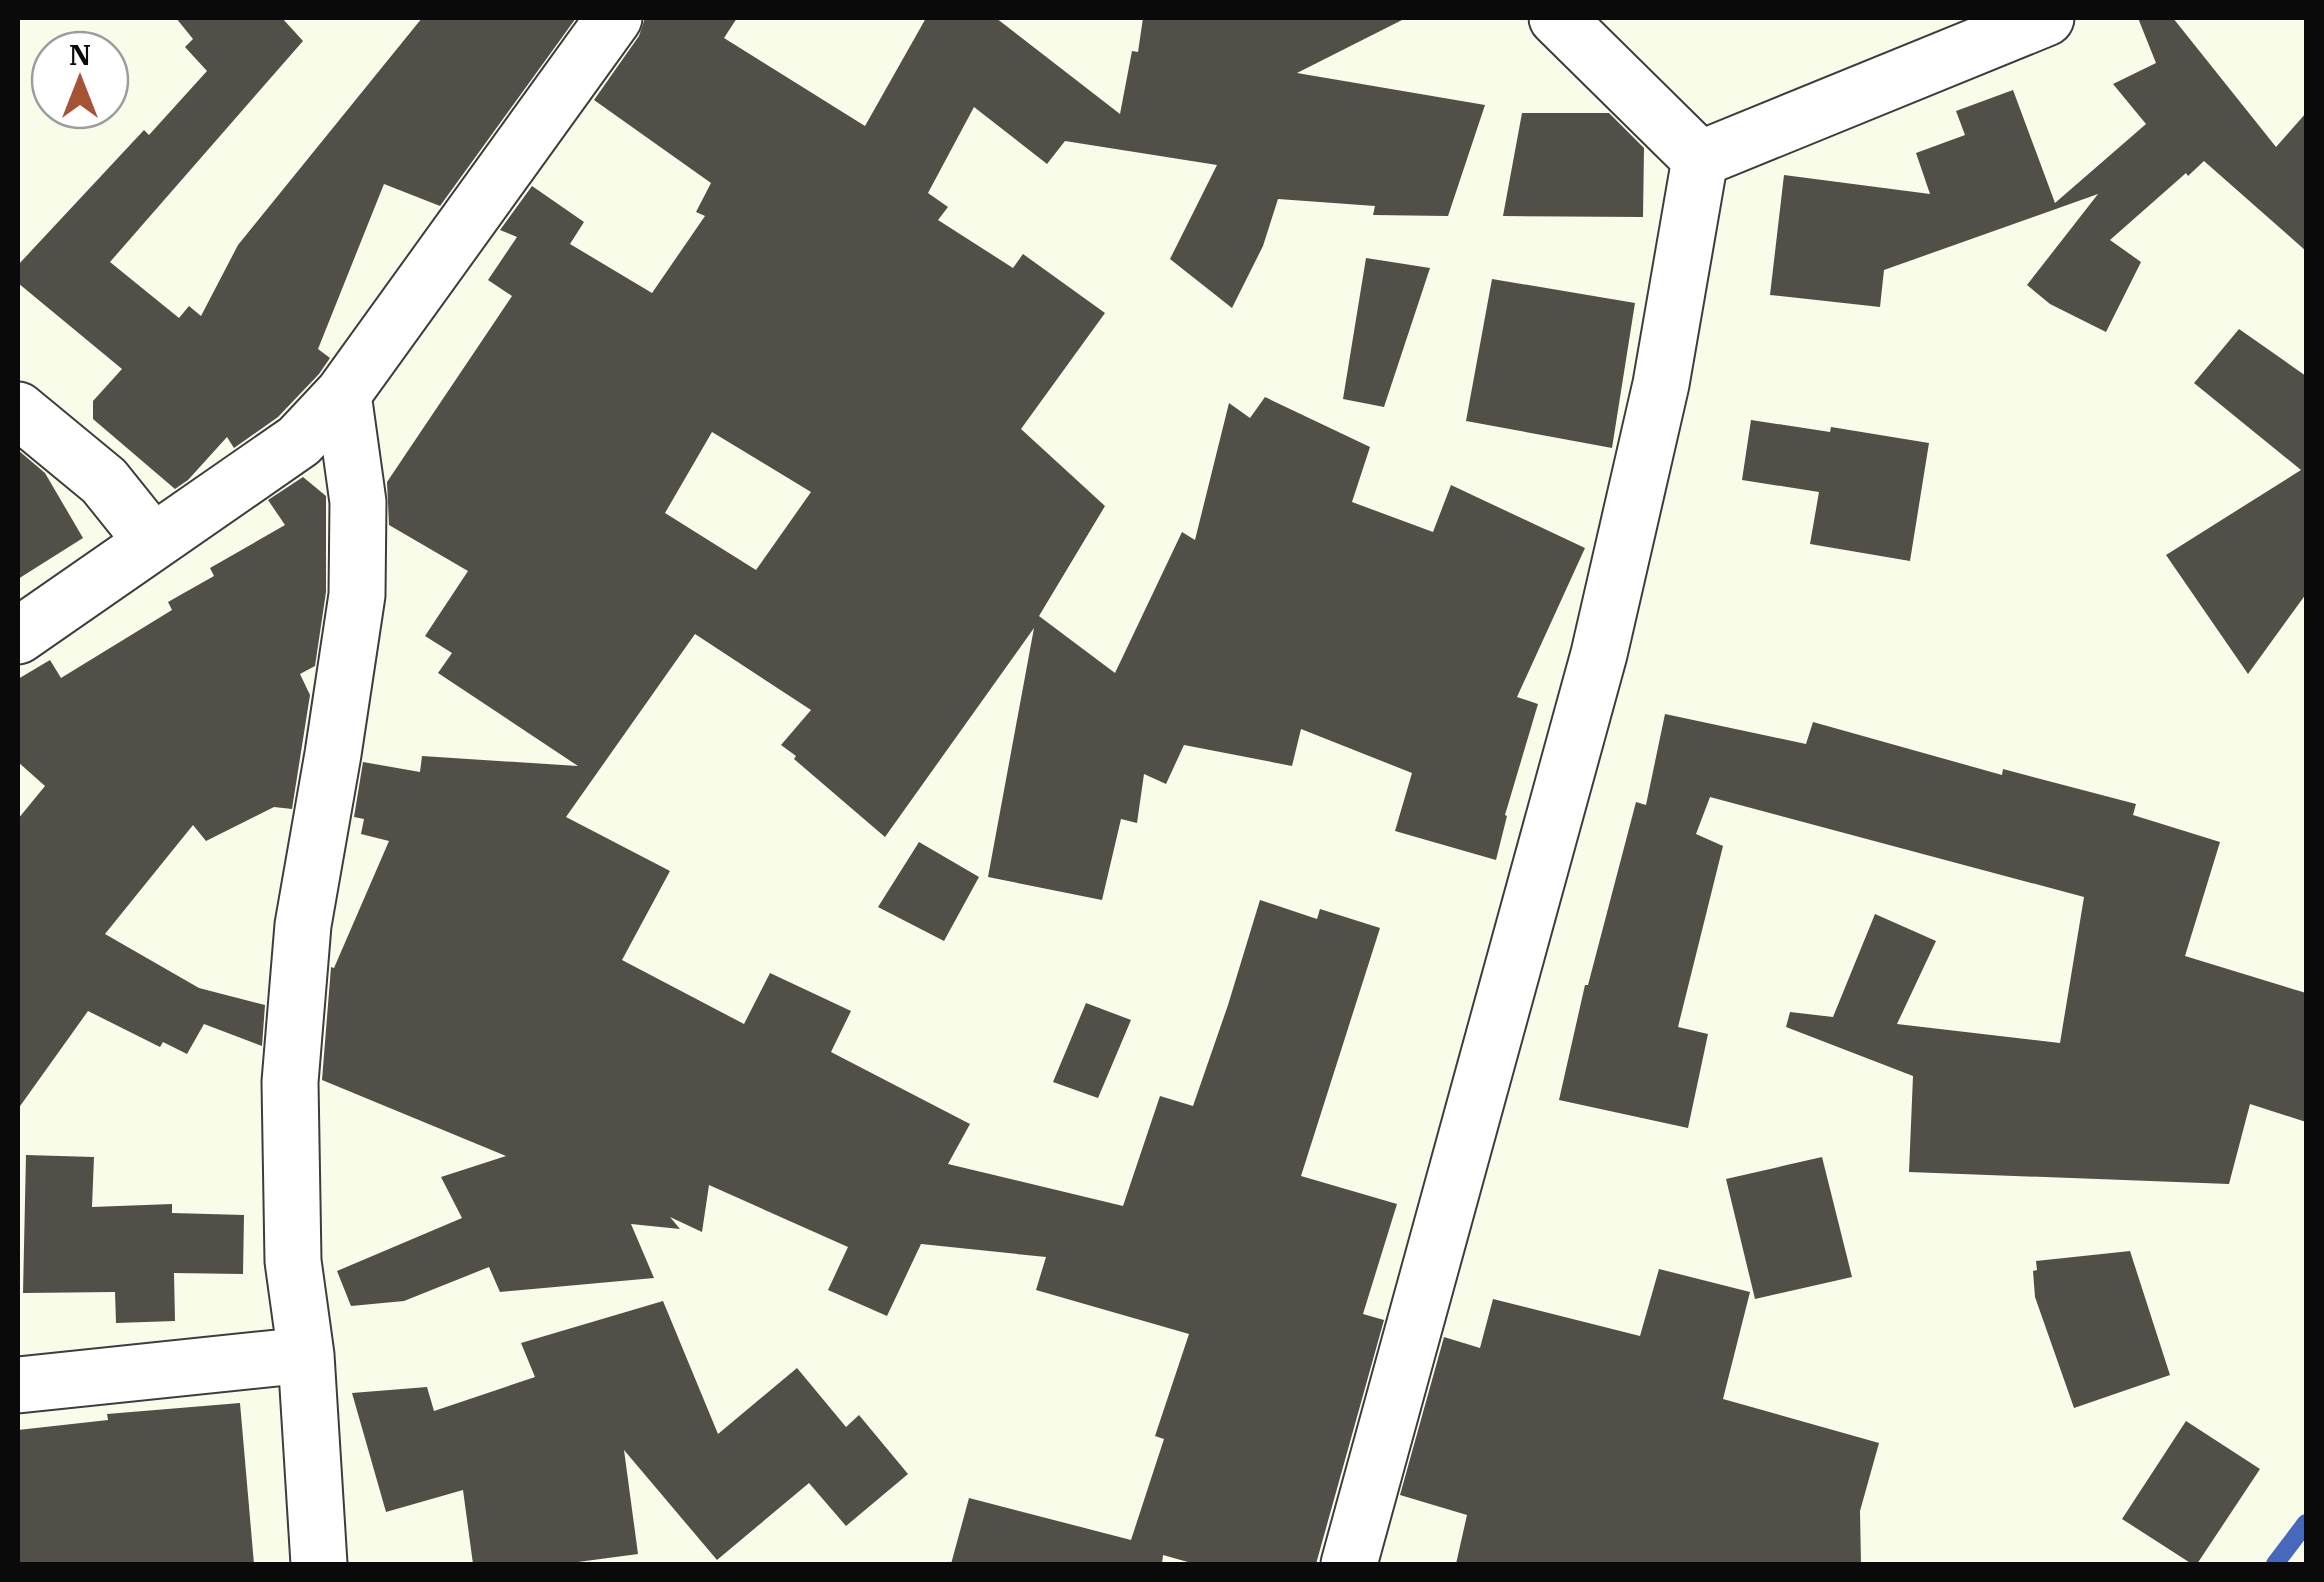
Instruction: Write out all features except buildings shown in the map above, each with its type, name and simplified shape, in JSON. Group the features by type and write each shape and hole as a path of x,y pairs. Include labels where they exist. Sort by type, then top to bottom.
{"street":[{"path":"18,636 299,441 343,394 614,18"},
{"path":"1556,18 1700,159"},
{"path":"1700,159 2046,18"},
{"path":"1349,1564 1599,654 1660,384 1700,159"},
{"path":"319,1564 306,1355 293,1261 290,1082 302,925 334,754 356,595 358,502 343,394"},
{"path":"18,410 104,481 153,542"},
{"path":"18,1385 306,1355"}],"waterway":[{"path":"2275,1564 2306,1523"}]}
